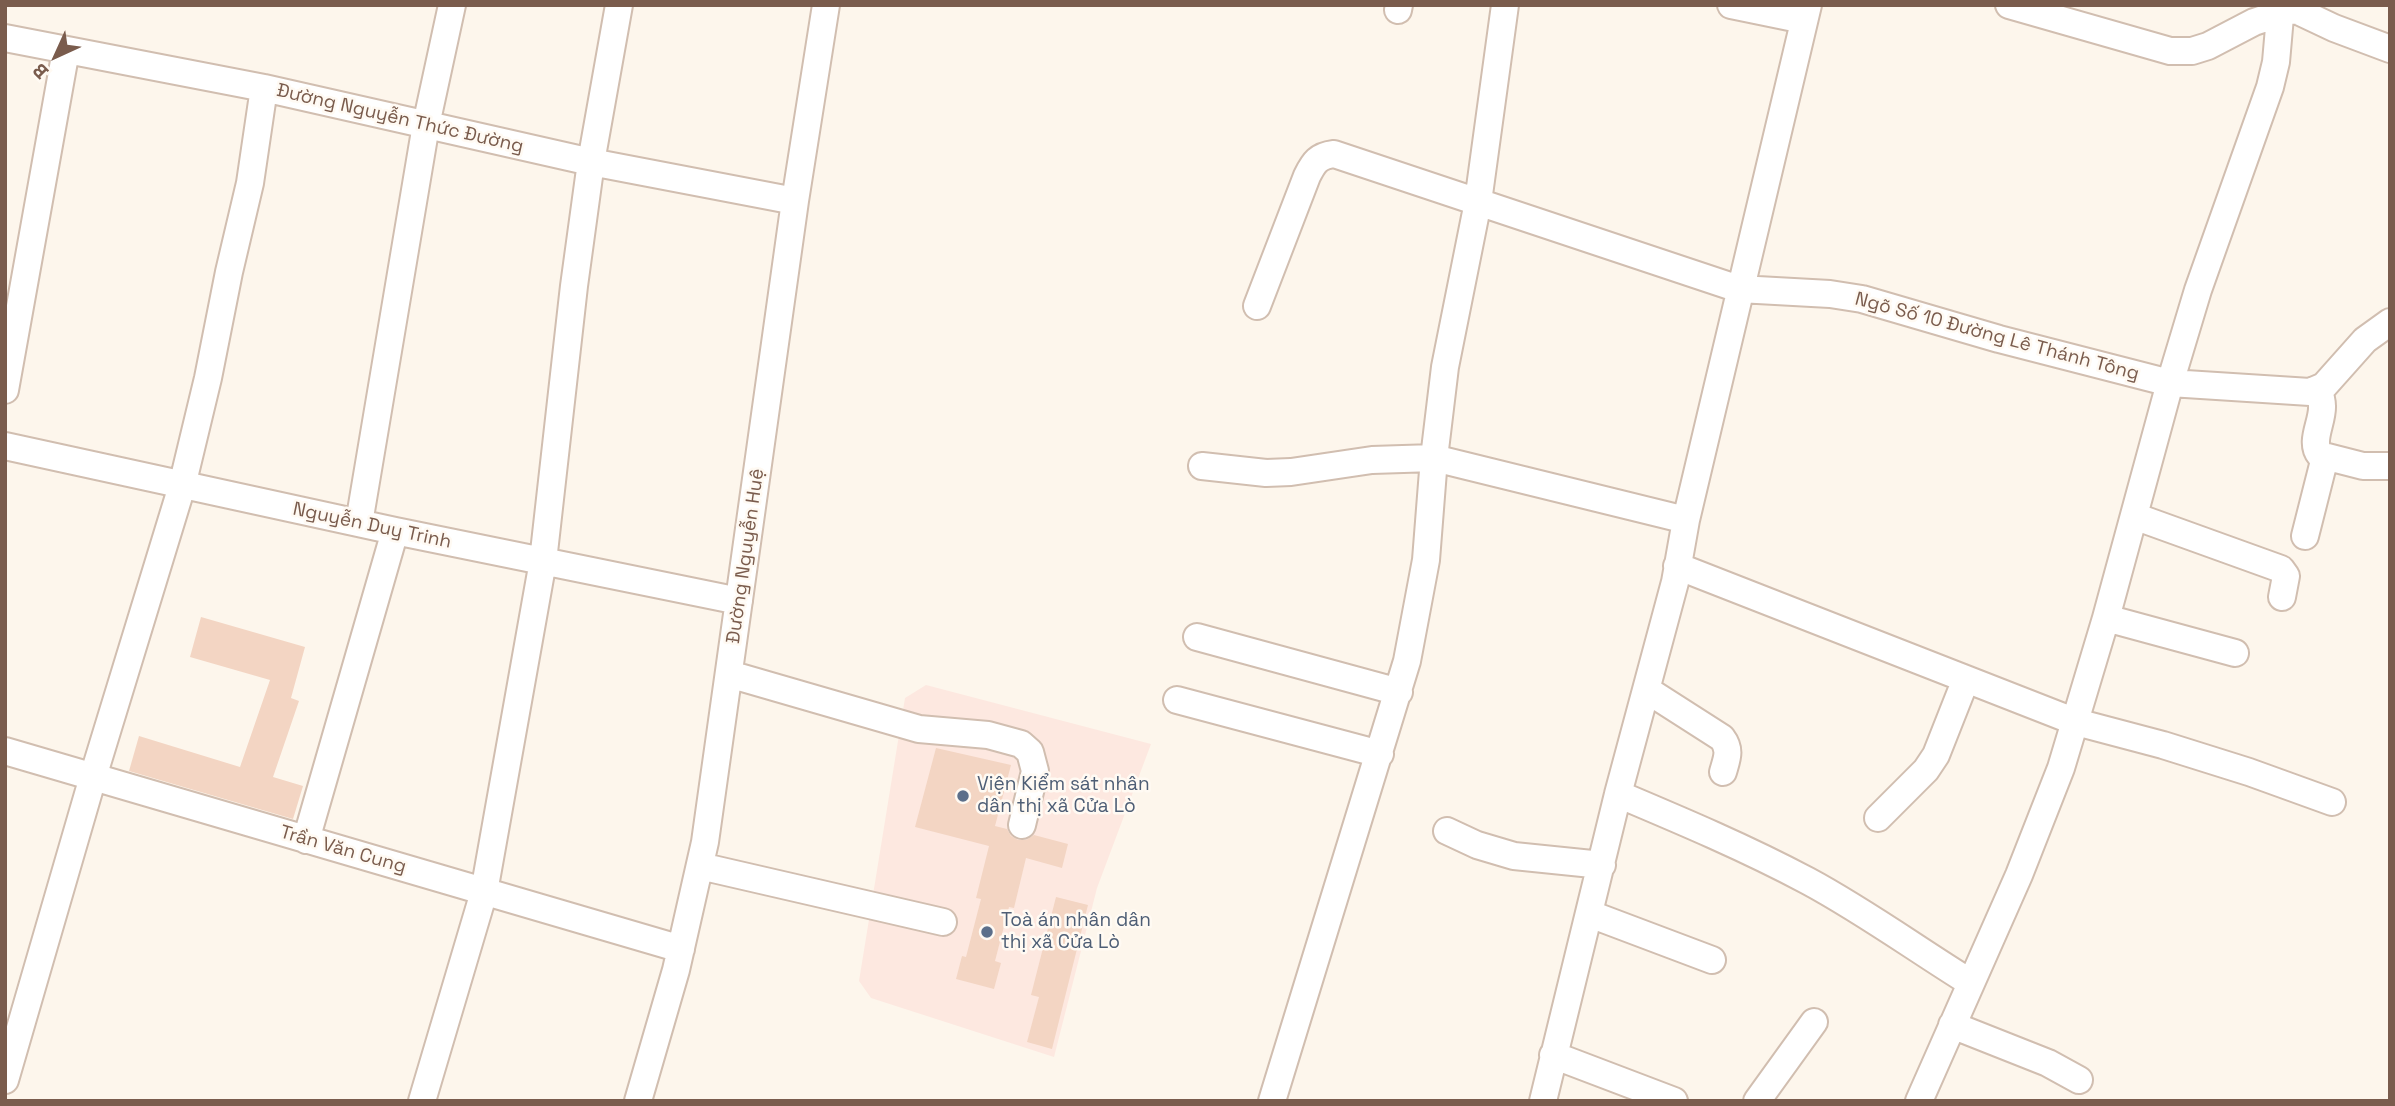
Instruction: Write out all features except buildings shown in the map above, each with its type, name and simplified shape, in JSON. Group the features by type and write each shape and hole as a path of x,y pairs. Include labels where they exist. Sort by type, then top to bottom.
{"street":[{"path":"359,523 426,125 452,5"},
{"path":"422,1101 484,892 543,561 573,286 591,162 619,5"},
{"name":"Đường Nguyễn Huệ","path":"638,1101 681,950 705,842 794,201 826,5"},
{"path":"1272,1101 1407,661 1426,560 1445,368 1478,202 1505,5"},
{"path":"1543,1101 1618,794 1675,582 1686,520 1739,289 1806,13 1731,5"},
{"path":"2010,5 2170,51 2192,51 2208,46 2281,8 2298,11 2390,49"},
{"path":"1927,1098 1952,1025 2049,802 2076,722 2198,290 2270,87 2276,62 2281,8"},
{"name":"Đường Nguyễn Thức Đường","path":"5,38 264,88 591,162 794,201"},
{"path":"5,390 66,50"},
{"path":"5,1080 93,777 182,486 250,183 264,88"},
{"name":"Ngõ Số 10 Đường Lê Thánh Tông","path":"1257,306 1307,176 1316,159 1334,154 1739,289 1830,294 1863,299 1999,339 2170,383 2297,393 2318,389"},
{"path":"2390,322 2365,340 2324,386 2318,389 2322,405 2315,443 2316,450 2325,457 2363,466 2390,466"},
{"name":"Nguyễn Duy Trinh","path":"5,446 395,531 739,601"},
{"path":"2305,536 2325,457"},
{"path":"1202,466 1279,473 1372,460 1434,458 1686,520"},
{"path":"2134,516 2281,569 2286,576 2282,597"},
{"path":"306,839 395,531"},
{"path":"1677,566 2076,722 2224,765 2332,802"},
{"path":"2106,618 2235,653"},
{"path":"1197,637 1399,692"},
{"path":"729,674 919,729 988,735 1021,744 1030,752 1035,771 1022,825"},
{"path":"1878,818 1926,770 1936,755 1966,679"},
{"path":"1647,690 1722,738 1727,745 1728,754 1723,772"},
{"path":"1177,700 1380,754"},
{"name":"Trần Văn Cung","path":"5,751 681,950"},
{"path":"1618,794 1808,881 1872,918 1971,983"},
{"path":"1447,831 1477,845 1514,856 1602,865"},
{"path":"700,866 943,922"},
{"path":"1590,914 1712,960"},
{"path":"1757,1101 1814,1022"},
{"path":"1952,1025 2048,1063 2079,1080"},
{"path":"1553,1055 1674,1101"}],"shaded area":[{"path":"926,685 1151,744 1097,888 1054,1057 871,998 859,981 905,698"}],"place":[{"name":"Viện Kiểm sát nhân dân thị xã Cửa Lò","path":"963,796"},
{"name":"Toà án nhân dân thị xã Cửa Lò","path":"987,932"}]}
